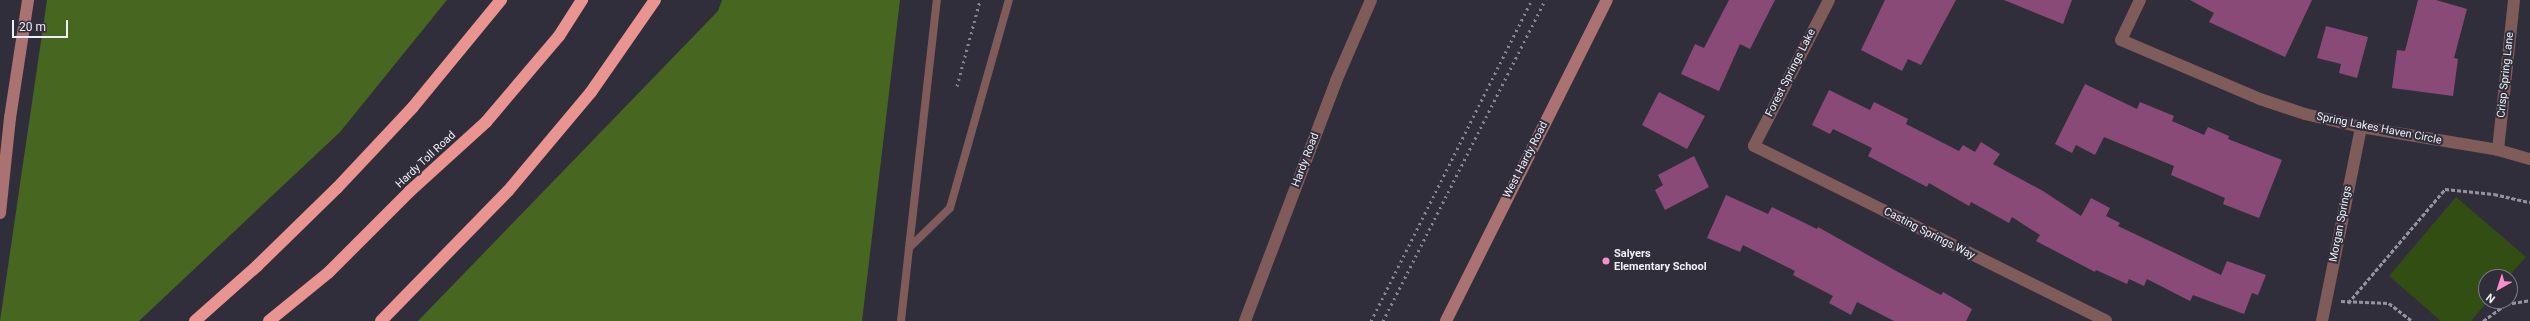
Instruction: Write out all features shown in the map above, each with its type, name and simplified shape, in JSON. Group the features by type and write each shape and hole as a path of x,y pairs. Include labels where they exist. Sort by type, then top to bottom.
{"highway":[{"path":"195,321 257,266 337,188 414,106 501,0"},
{"name":"Hardy Toll Road","path":"269,321 329,272 410,191 486,122 559,36 582,0"},
{"path":"381,321 508,191 590,92 655,0"}],"main road":[{"path":"0,213 4,129 28,0"},
{"name":"West Hardy Road","path":"1446,321 1607,0"}],"street":[{"name":"Hardy Road","path":"1244,321 1336,81 1371,0"},
{"name":"Forest Springs Lake","path":"1754,146 1829,0"},
{"name":"Spring Lakes Haven Circle","path":"2140,0 2121,40 2260,99 2305,114 2361,127 2498,150 2530,159"},
{"name":"Crisp Spring Lane","path":"2498,150 2514,0"},
{"name":"Morgan Springs","path":"2322,321 2361,127"},
{"name":"Casting Springs Way","path":"1754,146 2106,321"}],"lane":[{"path":"901,321 937,0"},
{"path":"909,248 950,208 1009,0"}],"path":[{"path":"2348,303 2445,189 2494,194 2530,202"},
{"path":"2326,298 2348,303 2389,303 2412,321"},
{"path":"2483,321 2506,304 2530,300"}],"green space":[{"path":"47,0 447,0 340,132 139,321 0,321"},
{"path":"722,0 900,0 862,321 418,321 718,11"},
{"path":"2456,197 2526,257 2515,269 2478,269 2478,309 2481,309 2471,321 2441,321 2389,276"}],"building":[{"path":"1729,0 1775,0 1750,49 1740,44 1719,91 1681,74 1695,44 1704,48"},
{"path":"1885,0 1956,0 1921,65 1908,59 1902,71 1861,50"},
{"path":"2004,0 2072,0 2063,24"},
{"path":"2190,0 2312,0 2285,57 2209,22 2214,13"},
{"path":"2418,0 2436,0 2467,9 2454,58 2458,59 2453,96 2392,88 2397,50 2405,51"},
{"path":"2326,26 2368,37 2357,78 2339,73 2341,64 2317,58"},
{"path":"2085,84 2137,109 2140,102 2174,116 2172,121 2204,135 2208,127 2229,136 2228,139 2282,160 2259,218 2223,204 2225,198 2171,175 2174,166 2104,137 2095,155 2076,145 2072,153 2055,144"},
{"path":"1829,90 1870,110 1874,102 1908,119 1906,124 1959,151 1963,145 1975,152 1981,142 2000,154 1993,164 2043,191 2081,216 2091,198 2110,208 2106,216 2120,223 2118,226 2221,275 2227,261 2266,275 2258,295 2252,293 2244,314 2193,295 2190,301 2147,279 2144,286 2129,279 2127,284 2096,270 2095,272 2036,241 2040,235 2012,217 2009,223 1971,202 1969,206 1929,183 1927,187 1868,156 1872,148 1833,129 1830,134 1812,125"},
{"path":"1659,92 1705,116 1687,149 1642,125"},
{"path":"1694,156 1709,187 1665,210 1655,190 1663,185 1658,175"},
{"path":"1726,195 1768,214 1772,207 1817,229 1818,227 1941,295 1943,292 1972,309 1966,321 1894,321 1857,302 1851,315 1829,303 1833,296 1793,275 1795,271 1743,245 1740,252 1707,238"}],"railway":[{"path":"957,86 980,0"},
{"path":"1371,321 1532,0"},
{"path":"1383,321 1545,0"}],"place":[{"name":"Salyers Elementary School","path":"1606,261"}]}
